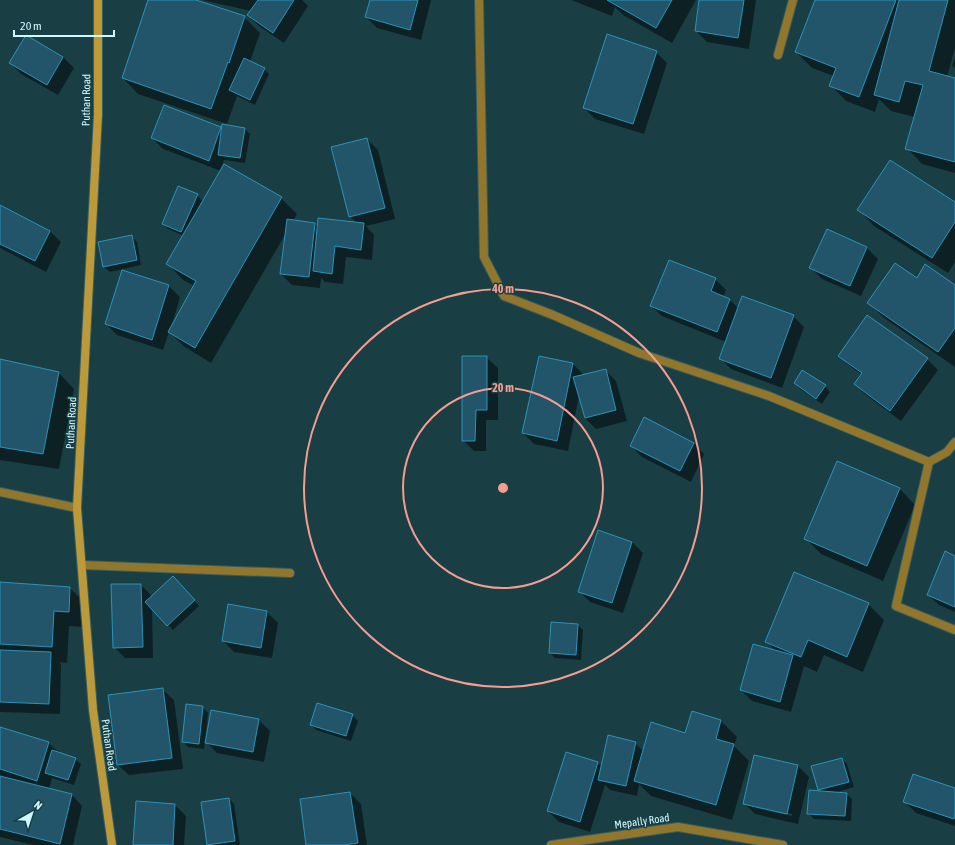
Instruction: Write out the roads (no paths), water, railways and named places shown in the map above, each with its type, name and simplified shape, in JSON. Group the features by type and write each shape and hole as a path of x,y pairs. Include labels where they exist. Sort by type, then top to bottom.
{"street":[{"name":"Puthan Road","path":"98,0 98,115 77,508 93,710 112,845"},
{"path":"479,0 484,257 504,296 553,315 639,354 769,396 930,462"},
{"path":"778,55 793,0"},
{"path":"955,442 947,452 930,462 896,606 955,630"},
{"path":"0,492 77,508"},
{"path":"82,565 290,573"},
{"name":"Mepally Road","path":"552,845 678,827 783,845"}]}
